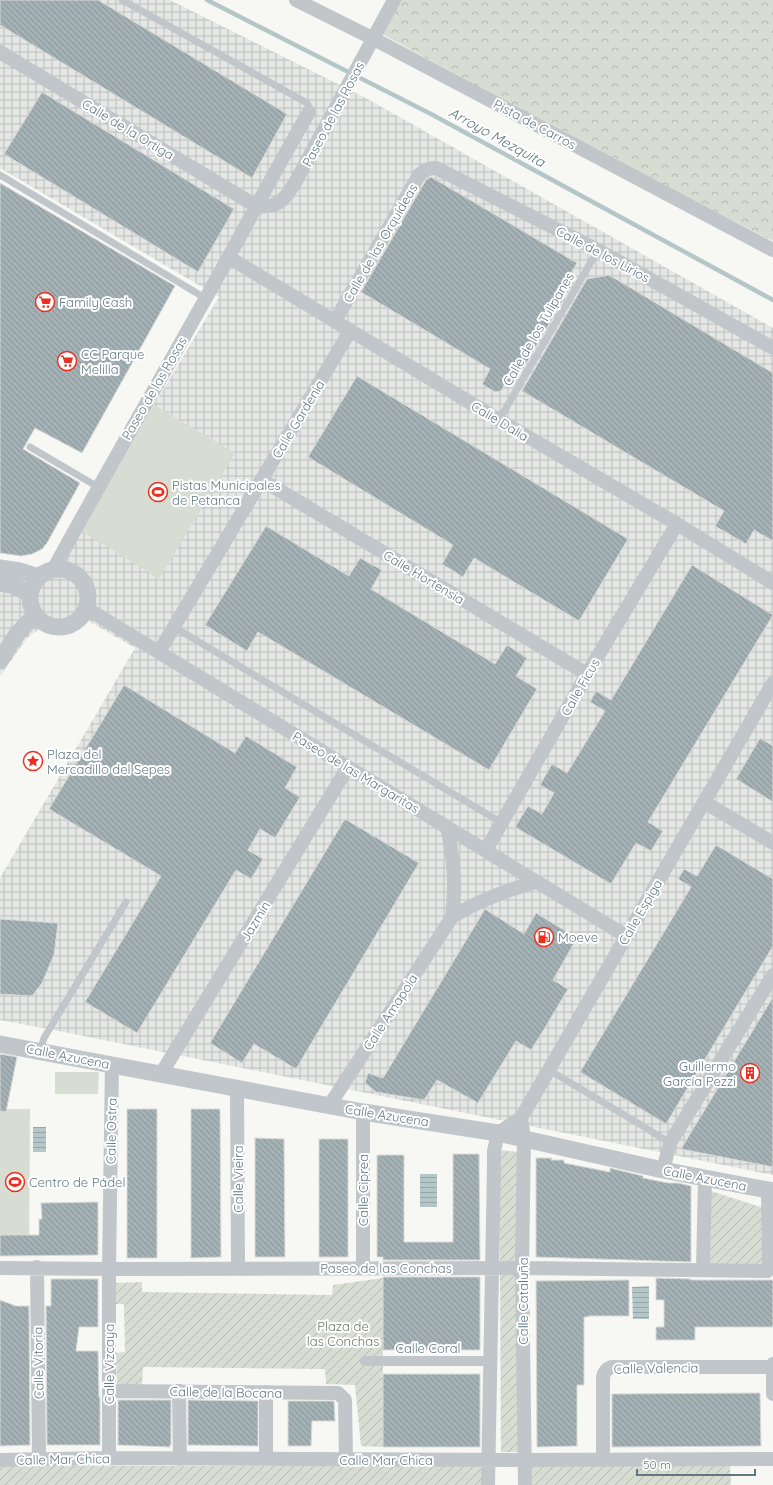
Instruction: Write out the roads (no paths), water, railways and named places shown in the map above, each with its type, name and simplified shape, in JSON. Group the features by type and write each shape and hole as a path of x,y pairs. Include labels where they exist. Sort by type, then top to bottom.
{"street":[{"name":"Pista de Carros","path":"296,0 371,44 773,250"},
{"name":"Paseo de las Rosas","path":"256,206 264,207 278,204 288,194 394,0"},
{"name":"Calle de la Ortiga","path":"0,52 256,206"},
{"name":"Paseo de las Rosas","path":"46,574 98,487 309,112"},
{"name":"Calle de los Lirios","path":"430,168 436,168 598,250 773,348"},
{"name":"Calle de las Orquídeas","path":"335,321 419,175 430,168"},
{"name":"Calle Dalia","path":"228,257 499,420 677,524 773,583"},
{"name":"Calle Gardenia","path":"159,652 350,331"},
{"name":"Calle Hortensia","path":"262,480 587,674"},
{"name":"Calle Ficus","path":"486,850 587,674 677,524"},
{"path":"0,568 46,574"},
{"path":"61,569 68,571 81,579 87,593 86,608 84,613 75,622 57,627 45,623 35,614 31,605 30,594 33,585 46,574 61,569"},
{"path":"0,583 14,586 30,594"},
{"name":"Paseo de las Margaritas","path":"86,608 626,936"},
{"path":"0,661 17,634 35,614"},
{"name":"Calle Espiga","path":"498,1132 521,1118 773,683"},
{"name":"Jazmín","path":"161,1074 348,767"},
{"path":"704,802 773,843"},
{"name":"Calle Amapola","path":"329,1106 452,918 455,895 455,873 447,827"},
{"name":"Calle Amapola","path":"452,918 484,899 501,892 537,882"},
{"path":"663,1170 670,1143 773,975"},
{"name":"Calle Azucena","path":"0,1044 329,1106 498,1132 663,1170 770,1191"},
{"name":"Calle Ostra","path":"109,1269 112,1064"},
{"name":"Calle Vieira","path":"237,1089 238,1268"},
{"name":"Calle Ciprea","path":"363,1112 363,1268"},
{"name":"Calle Cataluña","path":"521,1118 524,1138 522,1268 525,1485"},
{"path":"488,1485 494,1158 498,1132"},
{"path":"703,1270 705,1178"},
{"name":"Paseo de las Conchas","path":"0,1268 522,1268 765,1271 769,1269 770,1191"},
{"name":"Calle Vitoria","path":"37,1267 40,1460"},
{"name":"Calle Vizcaya","path":"109,1269 109,1458"},
{"name":"Calle Coral","path":"365,1361 490,1361"},
{"path":"773,1364 773,1394"},
{"name":"Calle Valencia","path":"603,1460 603,1374 611,1367 772,1368"},
{"name":"Calle de la Bocana","path":"109,1391 333,1392 342,1396 345,1400 346,1460"},
{"path":"179,1391 180,1459"},
{"path":"266,1392 266,1459"},
{"name":"Calle Mar Chica","path":"0,1460 109,1458 346,1460 603,1460 773,1458"}],"lane":[{"path":"122,0 307,103 309,112"},
{"path":"0,175 205,298"},
{"name":"Calle de los Tulipanes","path":"499,420 598,250"},
{"path":"30,447 98,487"},
{"path":"174,627 502,823"},
{"path":"40,1051 44,1038 126,902"},
{"path":"548,1070 670,1143"}],"waterway":[{"name":"Arroyo Mezquita","path":"207,0 431,114 773,300"}],"place":[{"name":"Family Cash","path":"45,302"},
{"name":"CC Parque Melilla","path":"67,361"},
{"name":"Pistas Municipales de Petanca","path":"158,492"},
{"name":"Plaza del Mercadillo del Sepes","path":"33,761"},
{"name":"Moeve","path":"544,937"},
{"name":"Guillermo García Pezzi","path":"750,1073"},
{"name":"Centro de Pádel","path":"15,1182"}],"park label":[{"name":"Plaza de las Conchas","path":"343,1334"}]}
